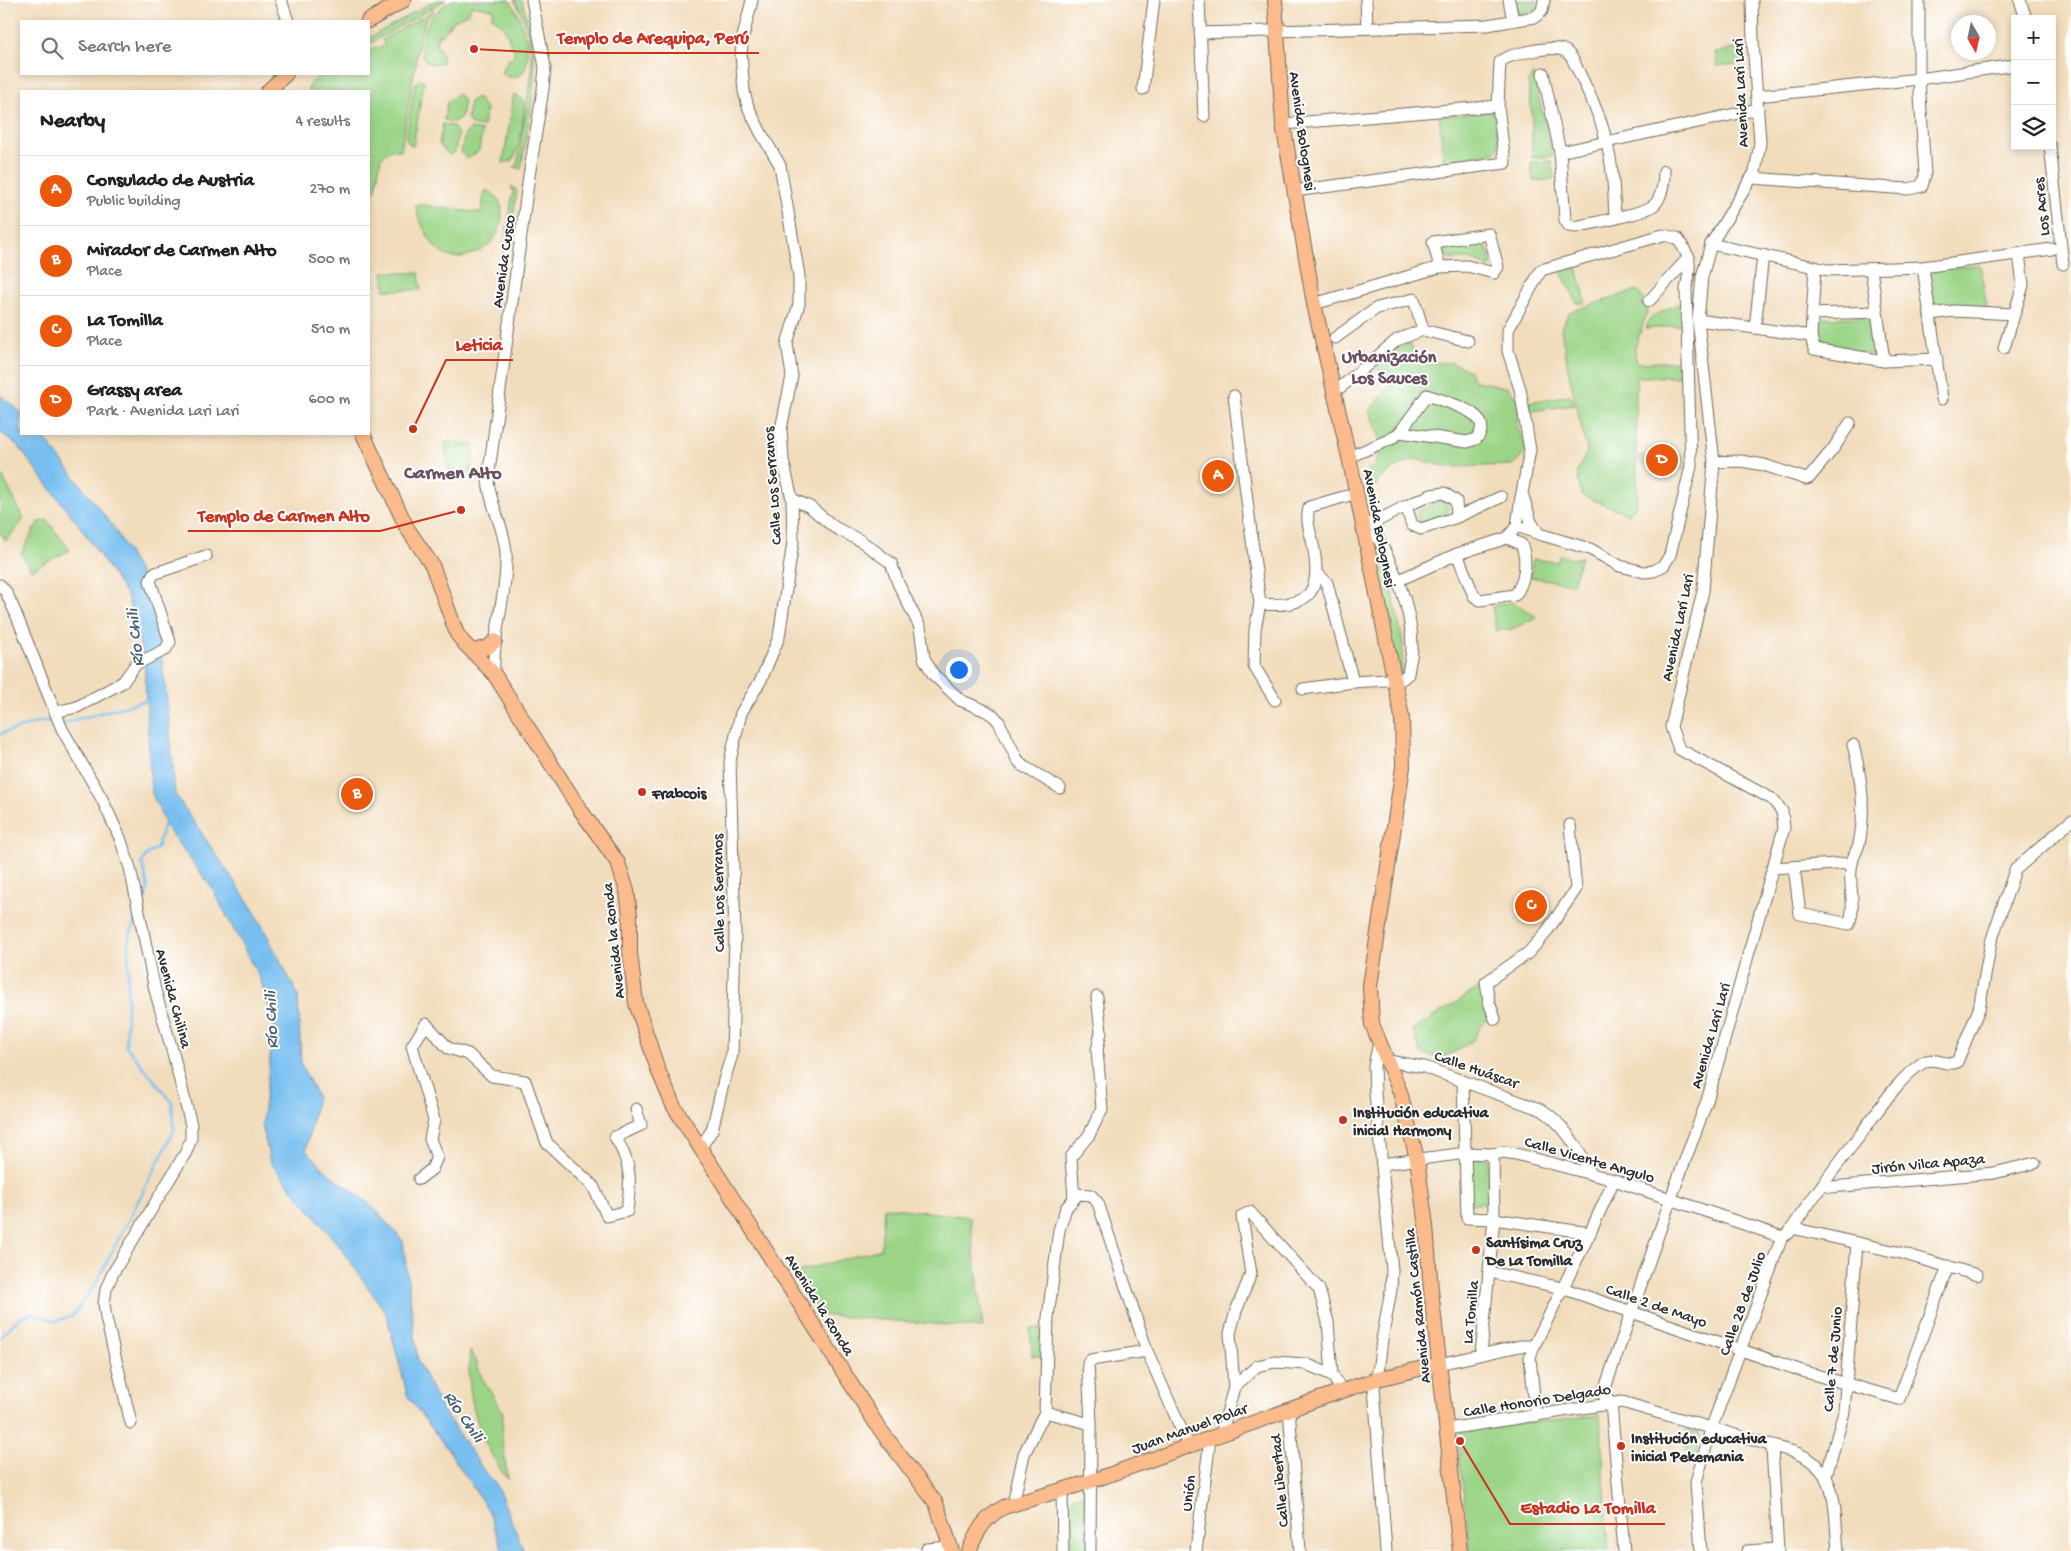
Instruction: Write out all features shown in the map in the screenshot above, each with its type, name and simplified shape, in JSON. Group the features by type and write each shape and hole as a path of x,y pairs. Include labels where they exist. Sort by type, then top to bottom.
{"main road":[{"path":"370,20 404,0"},
{"name":"Avenida Bolognesi","path":"1275,0 1275,31 1283,124 1314,304 1356,493 1366,523 1402,717 1403,767 1370,986 1372,1024 1388,1061"},
{"path":"269,90 285,75"},
{"name":"Avenida la Ronda","path":"363,435 407,528 432,565 457,634 494,674 580,808 618,863 627,891 630,915 630,953 636,1003 664,1087 673,1105 879,1428 936,1502 950,1549"},
{"path":"474,651 488,647 495,641"},
{"name":"Avenida Ramón Castilla","path":"1388,1061 1402,1101 1417,1159 1426,1226 1460,1551"},
{"name":"Juan Manuel Polar","path":"950,1549 969,1550 980,1527 996,1511 1013,1504 1089,1482 1374,1380 1439,1364"}],"street":[{"path":"281,0 288,20"},
{"name":"Avenida Cusco","path":"494,674 495,641 506,553 502,525 490,496 488,479 529,176 543,89 545,67 532,0"},
{"name":"Calle Los Serranos","path":"700,1147 712,1130 732,1055 735,934 730,761 741,713 761,680 779,636 792,562 793,542 792,499 783,460 781,429 792,376 788,344 799,304 799,276 780,165 748,107 744,92 741,54 742,37 752,0"},
{"path":"1144,89 1154,0"},
{"path":"1199,0 1204,116"},
{"path":"1366,0 1367,28"},
{"path":"1509,0 1513,20"},
{"path":"1200,34 1487,25 1531,18 1539,14 1543,8 1544,0"},
{"name":"Avenida Lari Lari","path":"1611,1404 1603,1394 1707,1101 1784,828 1782,810 1772,799 1679,749 1671,727 1703,592 1714,462 1698,320 1702,277 1712,244 1755,172 1760,143 1752,0"},
{"path":"1752,178 1908,189 1922,186 1925,182 1925,175 1919,79 1919,0"},
{"path":"2020,0 2025,15"},
{"path":"1294,191 1505,163 1498,106 1500,62 1503,58 1548,49 1566,51 1572,58 1599,116 1607,142 1612,174 1615,218"},
{"path":"1757,96 1919,79 2011,66"},
{"path":"1543,74 1560,152 1565,220 1569,226 1576,227 1615,218 1644,211 1654,206 1664,183 1664,171"},
{"path":"1283,124 1498,106"},
{"path":"1560,152 1758,109"},
{"name":"Los Acres","path":"2050,150 2063,264"},
{"path":"1314,304 1440,267 1468,266 1494,273 1498,267 1489,234 1433,242 1440,267"},
{"path":"1399,580 1457,554 1507,538 1517,526 1530,450 1520,389 1508,351 1508,330 1541,270 1663,235 1677,238 1687,250 1689,257 1689,274 1686,289 1691,466 1670,556 1664,565 1654,571 1644,572 1620,566 1590,549 1517,526"},
{"path":"1712,244 1828,270 1923,267 2052,249"},
{"path":"2004,348 2023,284 2019,254"},
{"path":"1756,328 1763,255"},
{"path":"1649,301 1689,257"},
{"path":"1815,267 1811,336 1812,346 1816,350 1884,361 1937,359"},
{"path":"1923,267 1942,398"},
{"path":"1871,268 1884,361"},
{"path":"1689,274 1702,277"},
{"path":"1336,338 1377,308 1414,299 1423,330"},
{"path":"1930,314 1954,311 2014,314"},
{"path":"1812,314 1877,312"},
{"path":"1698,320 1811,336"},
{"path":"1334,388 1341,386 1397,340 1423,330 1468,341"},
{"path":"1349,457 1391,439 1400,432 1426,395 1474,414 1481,420 1482,428 1476,439 1467,442 1400,432"},
{"path":"1234,396 1260,604 1256,629 1254,666 1275,700"},
{"path":"1714,462 1741,461 1764,465 1806,479 1809,478 1833,449 1850,423"},
{"path":"1260,604 1282,605 1296,603 1311,592 1317,573 1306,516 1309,506 1356,493"},
{"path":"1303,689 1353,682 1402,679 1408,674 1412,648 1408,614 1399,580 1366,523 1431,495 1444,493 1456,501 1457,517"},
{"path":"1522,494 1531,522 1539,534"},
{"path":"1406,506 1412,525 1421,529 1457,517 1501,497"},
{"path":"792,499 810,507 834,527 861,541 891,563 898,583 920,627 924,658 933,674 960,700 994,716 1022,766 1060,788"},
{"path":"1457,554 1474,596 1480,600 1514,595 1521,588 1526,554 1521,544 1507,538"},
{"path":"59,720 77,707 122,682 136,664 142,660 165,650 170,642 150,581 154,574 206,556"},
{"path":"1317,573 1327,583 1353,682"},
{"name":"Avenida Chilina","path":"0,585 6,592 16,614 59,720 102,799 120,838 130,868 153,982 191,1125 191,1139 186,1152 124,1253 106,1289 104,1304 106,1318 130,1422"},
{"path":"1794,867 1800,914 1849,924 1853,916 1852,862 1858,846 1864,801 1860,772 1853,745"},
{"name":"Calle 28 de Julio","path":"1701,1551 1696,1485 1711,1429 1782,1237 1792,1228 1888,1097 1925,1061 1931,1060 1951,1064 1957,1062 1979,1009 1991,942 2015,870 2071,821"},
{"path":"1495,1018 1489,1002 1486,982 1528,953 1545,934 1576,889 1570,825"},
{"path":"1772,868 1852,862"},
{"path":"1074,1199 1071,1157 1089,1135 1102,1109 1097,1050 1101,1032 1097,997"},
{"path":"419,1179 432,1168 438,1157 430,1139 434,1120 412,1046 426,1024 448,1048 468,1054 492,1076 525,1081 547,1143 593,1186 606,1216 627,1211 631,1182 630,1174 627,1159 615,1137 641,1125 636,1109"},
{"path":"1379,1042 1374,1066 1392,1260 1392,1281 1378,1372 1374,1380 1386,1551"},
{"name":"Calle Huáscar","path":"1388,1061 1424,1067 1516,1099 1552,1116 1584,1160 1591,1174"},
{"path":"1463,1081 1468,1218 1494,1219 1590,1233"},
{"name":"Calle Vicente Angulo","path":"1382,1164 1466,1153 1494,1154 1504,1152 1516,1154 1614,1180 1782,1237"},
{"name":"La Tomilla","path":"1481,1354 1494,1219 1494,1154"},
{"name":"Jirón Vilca Apaza","path":"1823,1184 1830,1187 1994,1173 2035,1163"},
{"path":"1536,1416 1530,1358 1534,1346 1614,1180"},
{"path":"1013,1504 1024,1454 1046,1412 1048,1316 1059,1230 1066,1208 1078,1194 1091,1195 1098,1203 1147,1351 1188,1447"},
{"path":"1234,1387 1230,1333 1236,1310 1251,1274 1242,1216 1250,1212 1319,1289 1328,1322 1332,1375 1342,1391"},
{"path":"1792,1228 1948,1266 1977,1275"},
{"name":"Calle 7 de Junio","path":"1826,1476 1844,1412 1857,1243"},
{"name":"Calle 2 de Mayo","path":"1489,1272 1562,1288 1799,1370 1899,1399 1948,1266"},
{"path":"1439,1364 1520,1346 1534,1346"},
{"path":"1090,1551 1088,1362 1147,1351"},
{"path":"1234,1387 1257,1366 1274,1362 1306,1364 1332,1375"},
{"name":"Unión","path":"1196,1551 1216,1437 1234,1387"},
{"name":"Calle Honorio Delgado","path":"1447,1428 1626,1403 1794,1452 1811,1459 1821,1468 1826,1476"},
{"path":"1611,1404 1624,1551"},
{"name":"Calle Libertad","path":"1289,1409 1300,1551"},
{"path":"1046,1412 1090,1424"},
{"path":"1747,1551 1777,1550 1772,1447"},
{"path":"1826,1476 1833,1497 1838,1551"},
{"path":"1062,1491 1063,1551"},
{"path":"927,1551 927,1549 950,1549"}],"green space":[{"path":"436,0 446,0 370,43 370,37"},
{"path":"452,0 509,0 519,16 526,41 526,65 522,73 511,77 505,76 501,72 509,58 513,58 514,48 511,47 509,38 502,26 492,17 493,9 471,5 469,13 454,20 442,35 438,34 436,47 440,48 443,62 434,64 427,62 423,58 423,35 429,21 433,15"},
{"path":"514,0 522,0 534,61 532,102 521,169 514,167 517,165 532,64 525,25"},
{"path":"1516,0 1537,0 1536,11 1518,14"},
{"path":"434,10 425,21 420,36 401,151 391,149 381,157 376,189 370,197 370,90 308,90 310,83 324,75 370,75 370,50 385,45 382,40"},
{"path":"1744,48 1746,63 1717,66 1715,52"},
{"path":"1533,74 1553,156 1532,158 1532,114 1528,81"},
{"path":"420,80 424,80 413,147 406,138 415,84"},
{"path":"458,93 464,101 461,117 454,122 444,120 447,102"},
{"path":"514,94 521,98 524,104 522,126 519,143 512,161 503,163"},
{"path":"477,97 486,109 483,127 471,125 467,118 470,101"},
{"path":"1492,112 1495,114 1499,147 1495,152 1444,162 1439,116"},
{"path":"443,124 453,126 458,134 455,152 449,155 439,144"},
{"path":"471,129 482,131 479,151 466,159 461,152 465,134"},
{"path":"1552,161 1554,179 1533,181 1531,162"},
{"path":"511,186 517,190 508,251 503,252 513,191"},
{"path":"485,190 497,198 502,211 500,227 493,240 484,248 466,256 453,257 441,253 436,249 422,225 417,213 416,204 481,213"},
{"path":"1484,239 1492,264 1490,267 1469,259 1443,259 1438,246"},
{"path":"1980,265 1987,307 1934,310 1928,270"},
{"path":"1577,267 1586,303 1577,303 1560,270"},
{"path":"383,272 419,273 421,290 385,290"},
{"path":"1637,290 1649,306 1635,348 1636,363 1683,361 1683,377 1636,377 1637,501 1634,508 1628,514 1581,495 1577,472 1587,451 1569,374 1561,329 1569,312"},
{"path":"1677,304 1681,309 1682,325 1646,329 1650,318"},
{"path":"1871,317 1878,356 1817,345 1817,318"},
{"path":"1409,342 1421,362 1453,363 1470,371 1473,380 1509,388 1519,403 1517,425 1527,451 1512,465 1449,467 1415,459 1395,468 1378,480 1375,487 1370,479 1368,469 1374,468 1382,443 1369,411 1391,386 1376,366"},
{"path":"1571,395 1574,405 1531,411 1528,402"},
{"path":"447,442 474,445 471,473 450,478 445,444"},
{"path":"1684,455 1684,469 1641,464 1639,456"},
{"path":"0,475 3,477 24,519 6,541 0,533"},
{"path":"1439,501 1446,504 1449,508 1447,514 1424,524 1420,523 1416,514 1418,511"},
{"path":"47,520 70,550 31,570 21,554 38,522"},
{"path":"1378,551 1391,585 1403,643 1402,673 1398,677 1372,552"},
{"path":"1560,555 1572,559 1581,557 1573,584 1530,577 1533,559 1557,562"},
{"path":"1513,602 1537,617 1512,629 1496,631 1492,606"},
{"path":"1480,987 1488,1016 1472,1041 1442,1059 1421,1053 1413,1030"},
{"path":"1469,1158 1488,1158 1492,1204 1470,1204"},
{"path":"884,1207 970,1217 983,1328 821,1315 796,1272 881,1249"},
{"path":"1040,1328 1043,1356 1032,1356 1030,1329"},
{"path":"470,1351 475,1358 482,1378 503,1412 502,1439 508,1480 498,1466 482,1435 472,1403 469,1369"},
{"path":"1600,1415 1609,1551 1470,1551 1457,1436 1463,1430"},
{"path":"1686,1430 1701,1434 1696,1455 1686,1451"},
{"path":"1085,1493 1086,1551 1067,1551 1066,1499"}],"water":[{"path":"0,395 20,411 20,435 42,435 115,529 154,599 168,709 175,794 255,912 298,995 301,1064 317,1097 306,1150 328,1173 371,1205 403,1241 418,1361 441,1408 489,1478 496,1484 524,1551 503,1551 488,1510 451,1454 408,1397 386,1313 340,1247 270,1162 262,1125 274,1025 261,981 212,888 167,828 151,791 144,659 127,596 84,532 17,445 0,432"}],"waterway":[{"path":"64,723 148,700"},
{"path":"0,734 43,721 56,722"},
{"path":"142,907 147,890 147,880 142,863 146,855 157,848 163,827 167,821"},
{"path":"0,1337 19,1318 32,1313 56,1321 73,1316 95,1285 174,1131 172,1102 126,1046 129,937 136,918"}],"place":[{"name":"Templo de Arequipa, Perú","path":"474,49"},
{"name":"Leticia","path":"413,429"},
{"name":"Grassy area","path":"1662,460"},
{"name":"Consulado de Austria","path":"1218,476"},
{"name":"Templo de Carmen Alto","path":"461,510"},
{"name":"Frabcois","path":"642,792"},
{"name":"Mirador de Carmen Alto","path":"357,794"},
{"name":"La Tomilla","path":"1531,906"},
{"name":"Institución educativa inicial Harmony","path":"1343,1120"},
{"name":"Santísima Cruz De La Tomilla","path":"1476,1250"},
{"name":"Estadio La Tomilla","path":"1460,1441"},
{"name":"Institución educativa inicial Pekemania","path":"1621,1446"}],"district":[{"name":"Urbanización Los Sauces","path":"1389,366"},
{"name":"Carmen Alto","path":"453,471"}],"water label":[{"name":"Río Chili","path":"134,638"},
{"name":"Río Chili","path":"270,1020"},
{"name":"Río Chili","path":"465,1416"}]}
